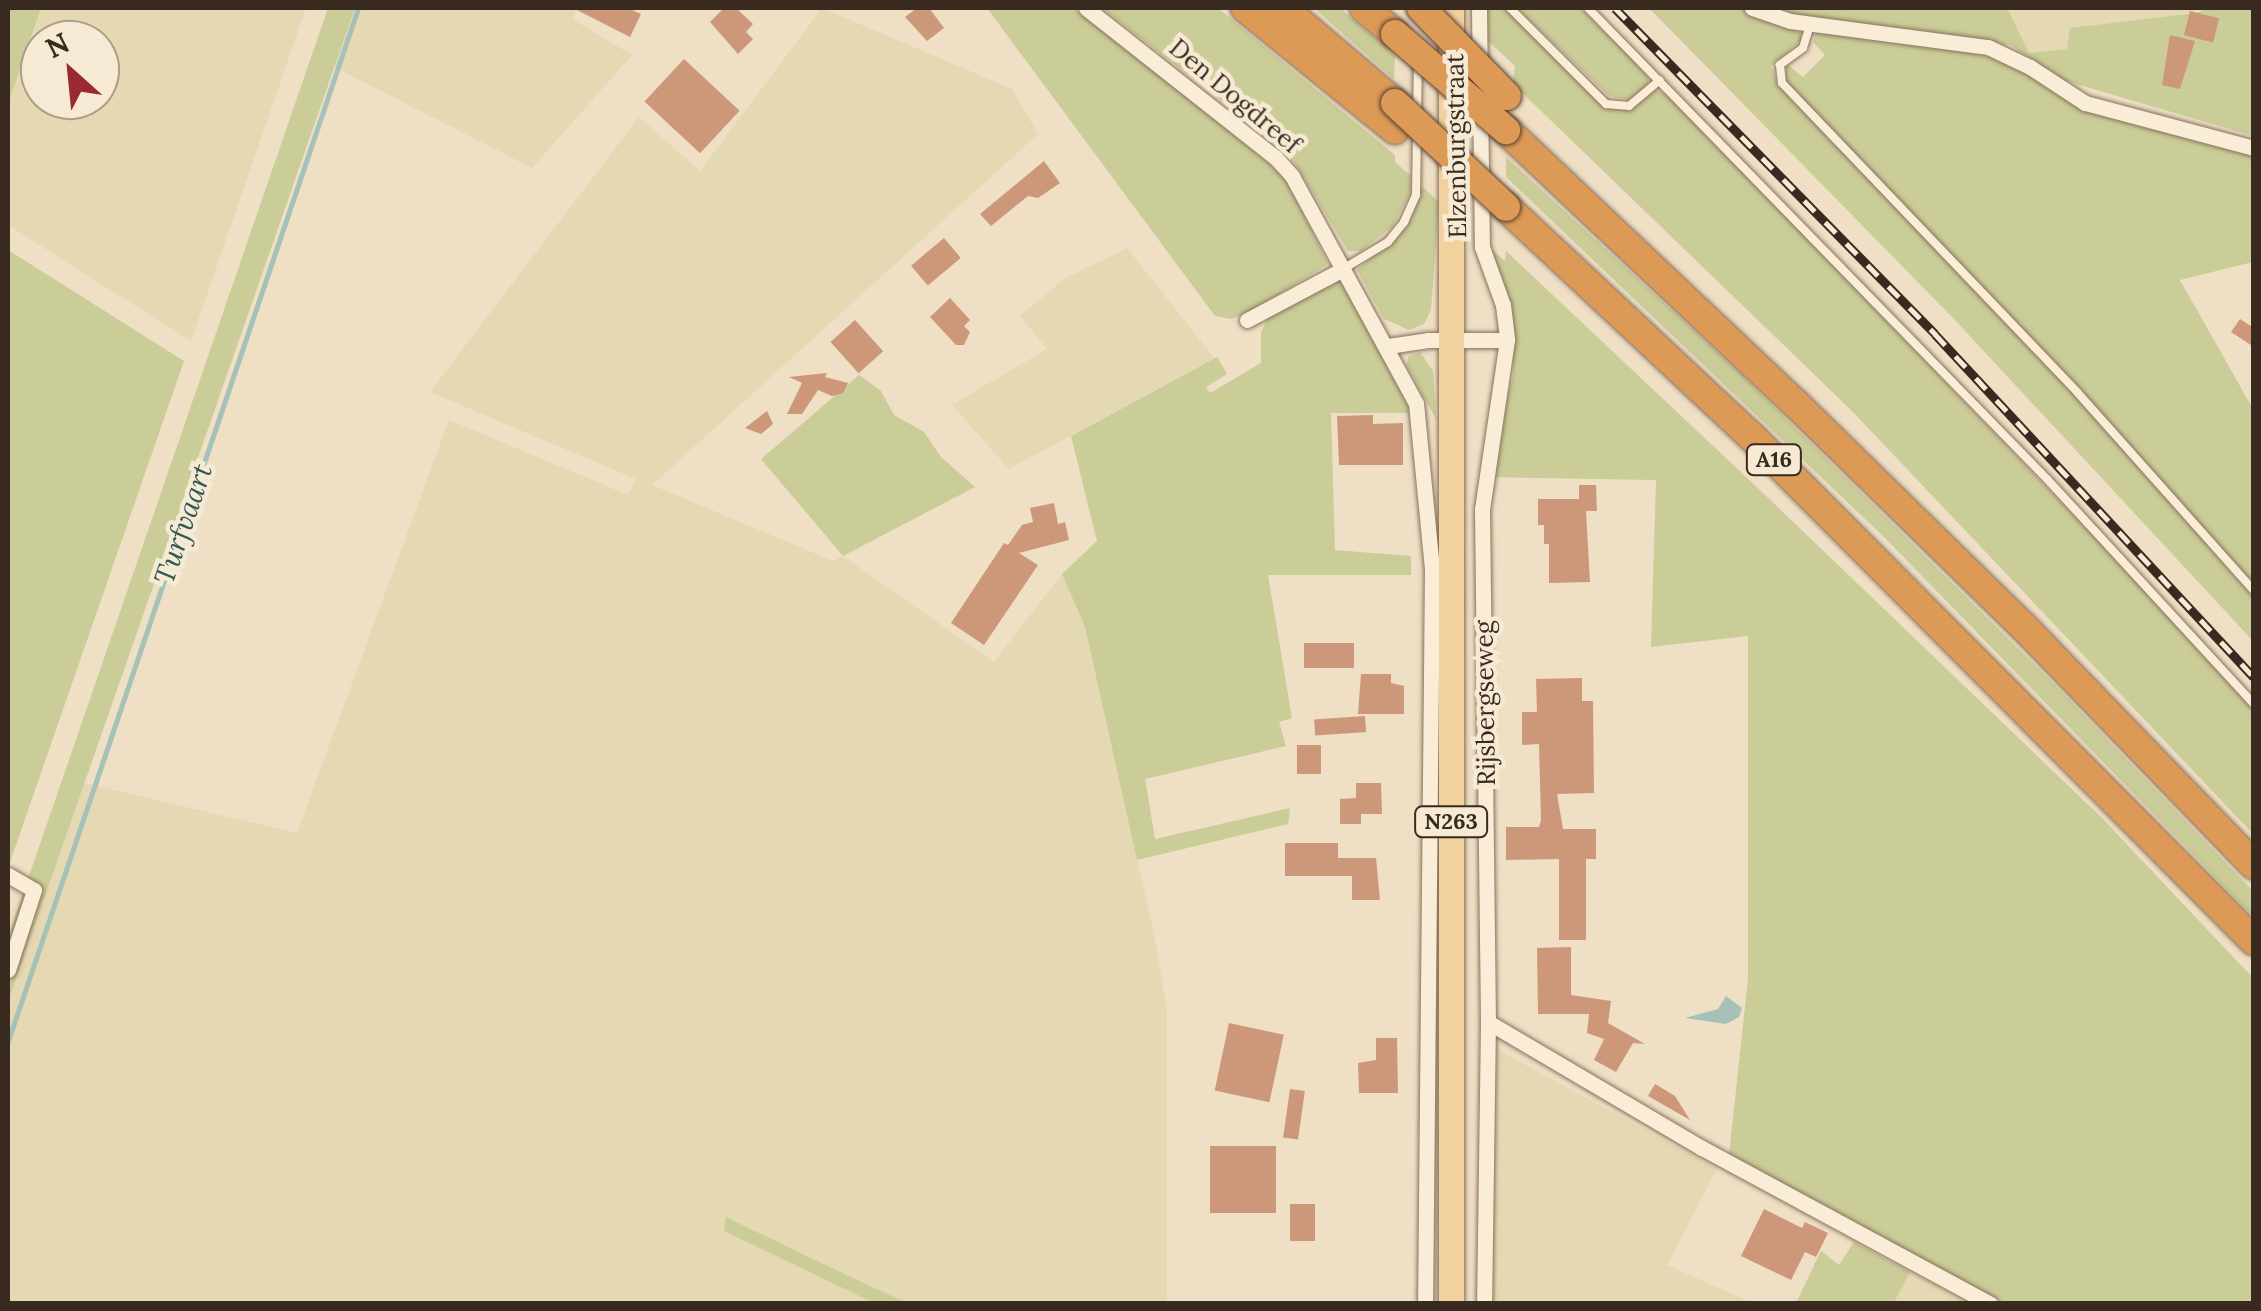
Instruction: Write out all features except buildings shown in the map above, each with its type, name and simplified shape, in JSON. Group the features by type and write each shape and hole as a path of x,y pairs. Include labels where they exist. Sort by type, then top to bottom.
{"highway":[{"name":"A16","path":"1245,8 1453,160 1506,207 1751,436 2254,941"},
{"name":"A16","path":"1283,8 1395,117"},
{"name":"A16","path":"1364,8 1414,24 1507,96 1553,172"},
{"name":"A16","path":"1414,24 1506,130 1995,598 2254,865"}],"main road":[{"name":"Rijsbergseweg","path":"1451,8 1452,1304"}],"street":[{"name":"Den Dogdreef","path":"1086,8 1275,157 1298,186 1388,346"},
{"name":"Elzenburgstraat","path":"1479,8 1482,247 1503,305 1507,340"},
{"path":"1752,8 1810,25 1988,48 2030,67 2085,103 2254,148"},
{"path":"1247,320 1343,269"},
{"path":"1388,346 1507,340"},
{"name":"Rijsbergseweg","path":"1484,1304 1488,1022 1482,509 1507,340"},
{"name":"Rijsbergseweg","path":"1388,346 1416,403 1432,568 1424,1304"},
{"path":"8,874 34,890 8,970"},
{"path":"1488,1022 1702,1148 1990,1304"}],"lane":[{"path":"1510,8 1606,104 1629,106 1660,80"},
{"path":"1588,8 2047,479 2254,704"},
{"path":"1343,269 1388,242 1413,205 1414,24"},
{"path":"1810,25 1803,48 1780,65 1780,80 2078,392 2254,591"}],"shaded area":[{"path":"41,8 306,8 191,341 8,225 8,104 20,69 20,120 120,120 120,20 37,20"},
{"path":"355,8 578,8 572,19 632,55 532,168 334,67"},
{"path":"822,8 1012,89 1038,134 652,485 833,561 843,556 994,662 1062,574 1085,627 1155,939 1167,1010 1167,1303 907,1303 727,1217 725,1231 874,1303 8,1304 8,1002 84,783 297,833 449,420 628,495 636,479 430,392 639,117 700,171"},
{"path":"2007,8 2207,8 2068,49 2029,53"},
{"path":"1127,248 1214,358 1009,469 952,405 1047,349 1020,316 1064,279"},
{"path":"1493,1047 1717,1169 1667,1265 1752,1303 1493,1304"},
{"path":"1910,1272 1969,1303 1894,1304"}],"green space":[{"path":"8,8 41,8 37,20 20,20 20,69 8,104"},
{"path":"328,8 355,8 8,1002 8,937"},
{"path":"987,8 1073,8 1147,62 1286,178 1328,264 1249,312 1231,319 1215,316"},
{"path":"1102,8 1218,8 1395,155 1395,162 1411,176 1410,193 1393,226 1361,251 1348,251 1295,163 1275,142"},
{"path":"1314,8 1340,8 1395,56 1394,79"},
{"path":"1486,8 1507,8 1603,103 1635,105 1653,90 1667,94 2109,552 2253,710 2253,834 1852,411 1513,84 1515,66 1487,40"},
{"path":"1517,8 1580,8 1647,74 1649,85 1629,100 1609,96"},
{"path":"1649,8 1743,8 1801,33 1801,40 1771,66 1778,84 2075,395 2253,597 2253,641 1954,319"},
{"path":"1766,8 2007,8 2029,53 2067,49 2070,28 2196,13 2207,8 2253,8 2253,136 2066,81 2010,45 1800,18"},
{"path":"1817,32 1979,50 2031,71 2055,92 2253,153 2253,262 2180,280 2253,409 2253,586 2080,390 1785,81 1787,64 1803,77 1825,55 1813,42"},
{"path":"1506,157 1743,376 2052,682 2253,891 2253,916 1884,537 1506,177"},
{"path":"1422,186 1439,202 1431,310 1424,324 1409,330 1384,319 1357,270 1406,228"},
{"path":"1490,248 1505,261 1506,251 1762,492 2102,818 2253,978 2253,1303 2003,1303 1729,1155 1748,979 1748,636 1651,647 1656,480 1486,477 1513,376 1512,333"},
{"path":"8,250 184,361 8,868"},
{"path":"1337,279 1352,296 1413,413 1331,413 1335,550 1411,556 1411,575 1268,575 1292,718 1279,722 1286,746 1145,779 1155,839 1290,808 1288,824 1137,860 1085,627 1062,574 1097,541 1071,436 1217,357 1227,374 1206,387 1210,393 1261,363 1261,332 1271,313"},
{"path":"1420,352 1433,371 1436,419 1407,366 1408,357"},
{"path":"859,375 881,391 894,415 924,432 941,457 975,487 843,556 761,459"},
{"path":"726,1217 907,1303 874,1303 724,1231"},
{"path":"1854,1242 1910,1272 1894,1303 1796,1303 1821,1251 1839,1265"}],"water":[{"path":"1726,996 1742,1008 1739,1017 1726,1024 1685,1018 1718,1009"}],"waterway":[{"name":"Turfvaart","path":"8,1041 358,8"}],"railway":[{"path":"1615,8 1935,334 2254,677"}]}
